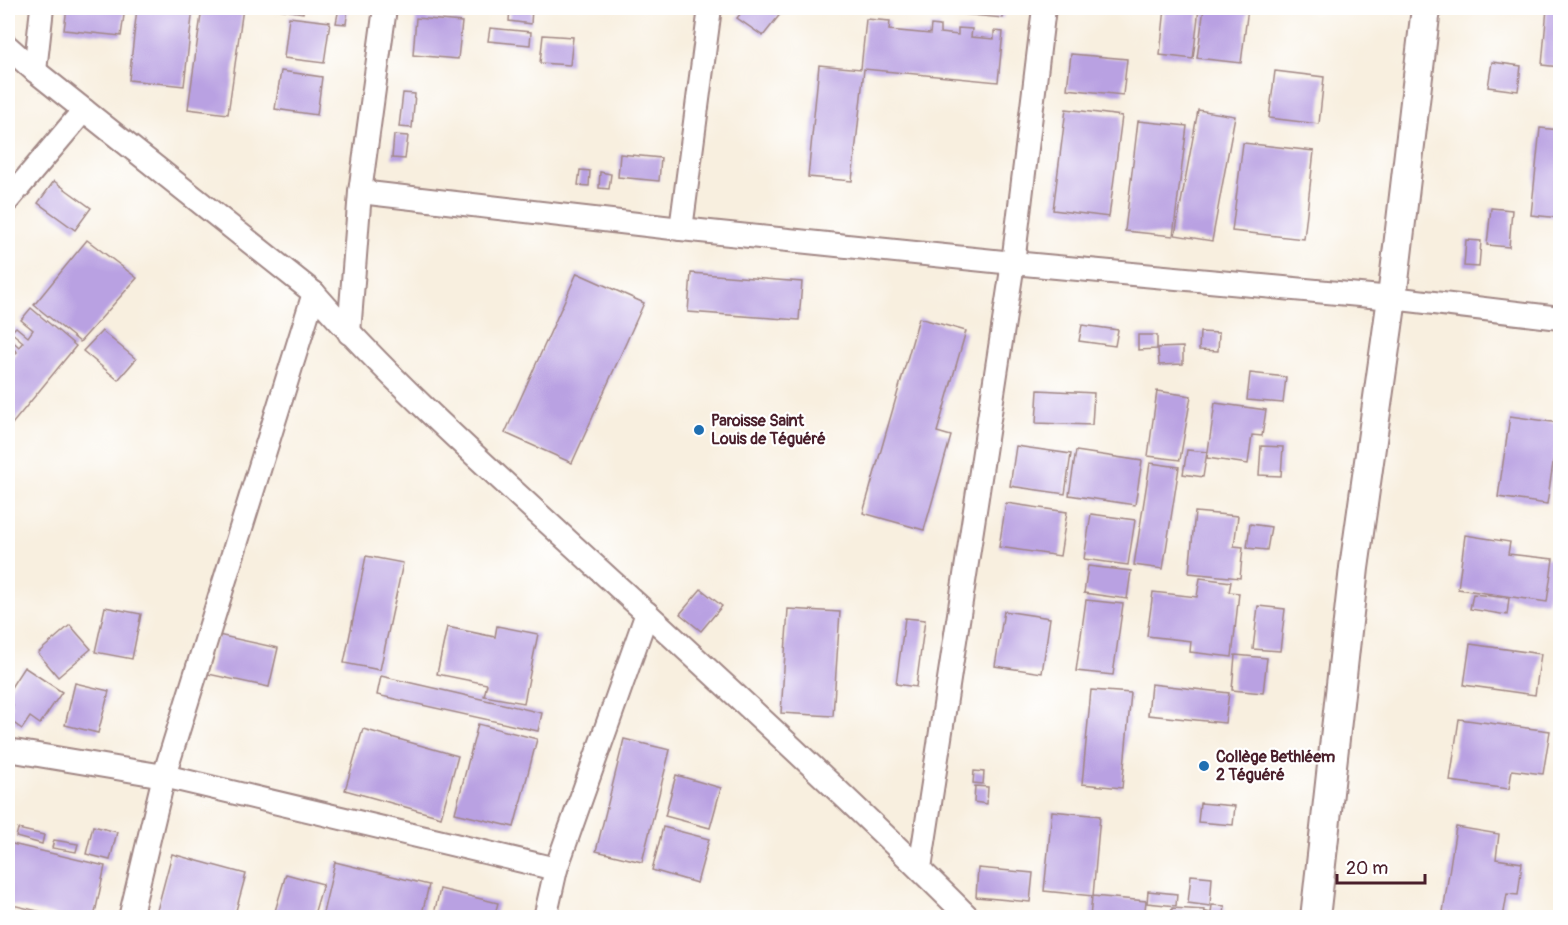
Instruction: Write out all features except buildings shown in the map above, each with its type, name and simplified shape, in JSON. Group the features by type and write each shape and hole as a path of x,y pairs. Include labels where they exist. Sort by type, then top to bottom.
{"street":[{"path":"35,71 42,8"},
{"path":"349,333 360,192 385,8"},
{"path":"681,229 710,8"},
{"path":"920,868 1014,263 1044,8"},
{"path":"1315,918 1354,568 1392,298 1426,8"},
{"path":"8,47 314,293 349,333 448,430 920,868 969,918"},
{"path":"8,200 84,110"},
{"path":"360,192 681,229 1392,298 1560,318"},
{"path":"130,918 164,776 314,293"},
{"path":"545,918 556,868 647,613"},
{"path":"8,750 164,776 556,868"}],"place":[{"name":"Paroisse Saint Louis de Téguéré","path":"699,430"},
{"name":"Collège Bethléem 2 Téguéré","path":"1204,766"}]}
